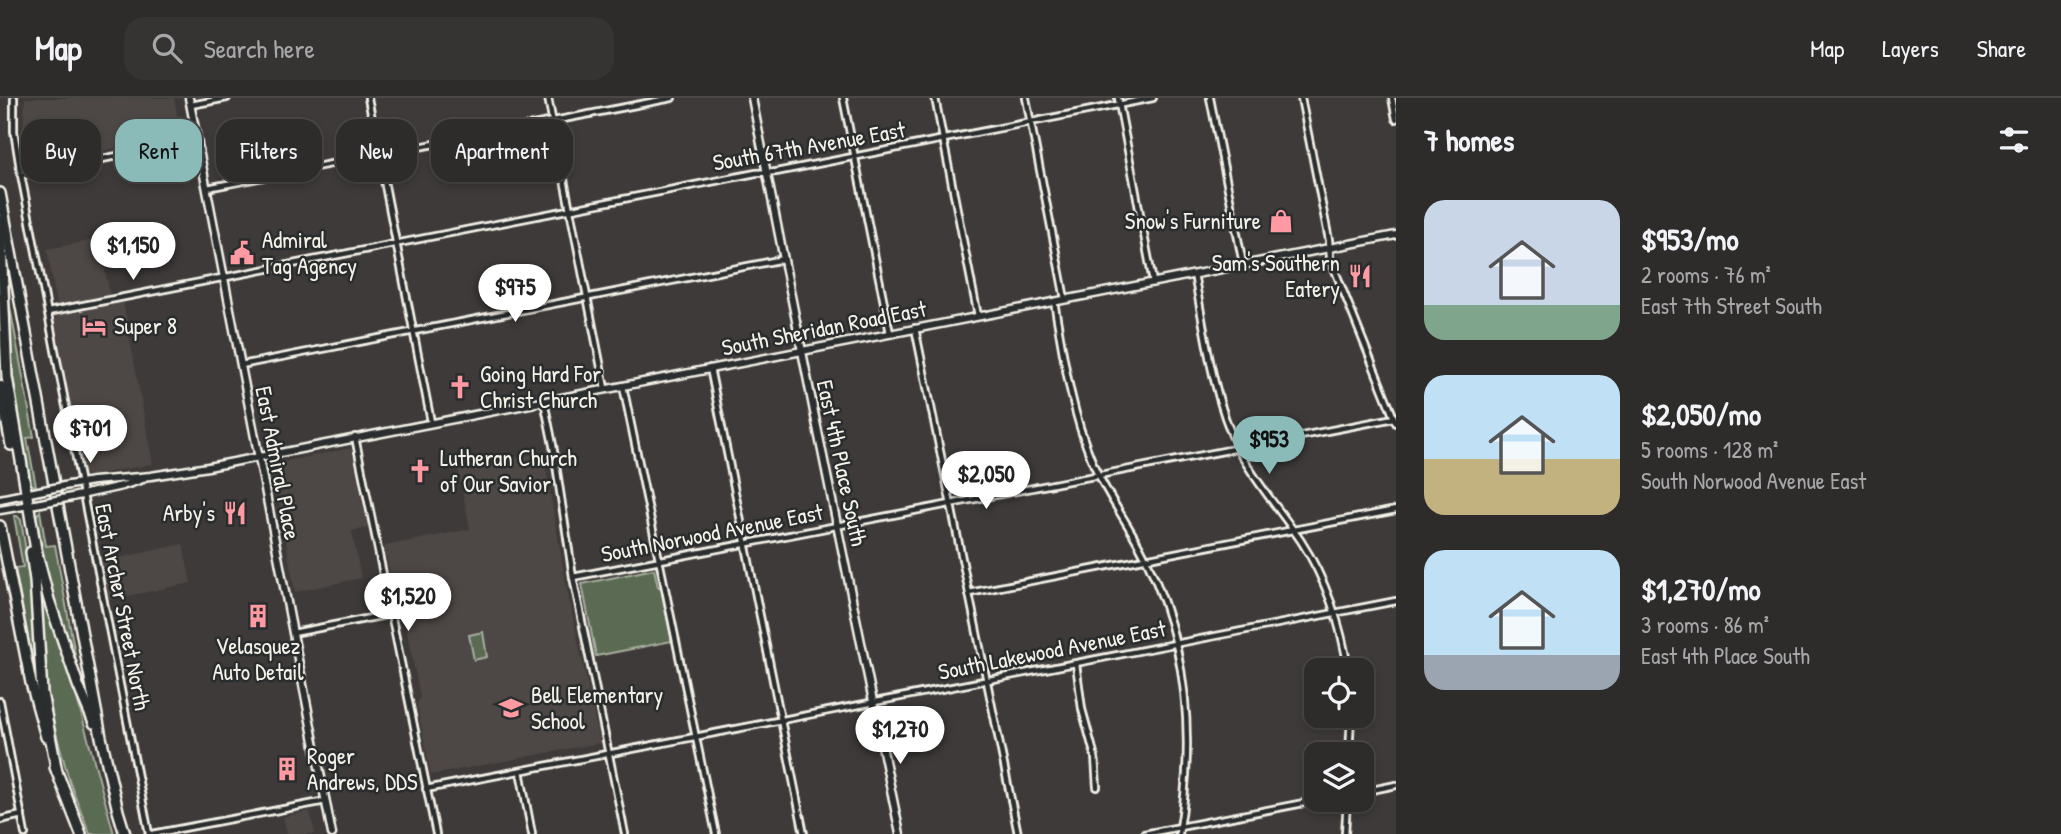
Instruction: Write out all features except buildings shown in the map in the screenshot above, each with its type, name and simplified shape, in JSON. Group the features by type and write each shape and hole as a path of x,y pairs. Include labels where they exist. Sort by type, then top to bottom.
{"highway":[{"path":"0,193 101,737 125,834"},
{"path":"0,215 7,377 23,494"},
{"path":"0,386 25,505 35,580 42,694 57,772"},
{"path":"25,505 49,600 78,685 101,737"},
{"path":"0,526 31,683 57,772 81,834"}],"main road":[{"name":"East 4th Place South","path":"752,98 900,834"},
{"name":"East Admiral Place","path":"202,161 332,834"},
{"name":"South Sheridan Road East","path":"151,476 1396,235"},
{"path":"1,498 81,483 151,476"},
{"path":"4,509 83,495 151,476"}],"street":[{"name":"East Archer Street North","path":"14,98 14,131 21,175"},
{"path":"190,102 227,98"},
{"path":"368,98 372,119"},
{"path":"548,98 553,119"},
{"path":"563,119 672,98"},
{"path":"844,98 890,333"},
{"path":"935,98 978,316"},
{"path":"1026,98 1065,299"},
{"path":"1118,98 1153,282"},
{"name":"South 67th Avenue East","path":"48,312 396,242 1153,98"},
{"path":"1210,98 1243,264"},
{"path":"1301,98 1329,237 1329,256 1395,421"},
{"path":"1392,98 1396,119"},
{"path":"207,188 336,162"},
{"name":"East Archer Street North","path":"22,182 150,834"},
{"path":"384,182 430,422"},
{"path":"565,182 605,388"},
{"path":"241,365 784,259"},
{"path":"1194,274 1217,388 1238,449 1312,559 1334,614 1345,658"},
{"path":"1054,301 1073,403 1091,460 1146,558 1177,644 1185,692 1188,740 1180,834"},
{"path":"915,328 1017,834"},
{"path":"710,368 804,834"},
{"path":"623,385 716,834"},
{"path":"544,400 573,578 625,834"},
{"name":"South Norwood Avenue East","path":"573,578 1395,421"},
{"path":"355,436 436,834"},
{"path":"969,593 1396,510"},
{"name":"South Lakewood Avenue East","path":"426,789 1396,601"},
{"path":"293,632 391,614"},
{"path":"1076,663 1083,709 1095,757 1097,787"},
{"path":"0,701 25,834"},
{"path":"520,771 532,834"},
{"path":"1374,790 1396,785"},
{"path":"150,834 326,801"},
{"path":"1144,834 1304,803"},
{"path":"1345,834 1346,812"},
{"path":"0,820 22,815"}],"shaded area":[{"path":"25,98 174,98 178,119 115,119 115,148 101,151 101,119 24,119"},
{"path":"99,239 110,296 57,306 47,249"},
{"path":"123,301 153,464 88,476 83,473 54,322 57,315"},
{"path":"351,448 368,528 352,531 361,578 295,592 272,464"},
{"path":"543,452 568,594 600,743 431,775 417,705 420,697 398,588 392,584 384,546 470,529 458,469"},
{"path":"183,544 191,583 108,600 100,562"},
{"path":"310,811 315,834 287,834 283,817"}],"green space":[{"path":"8,296 34,437 27,438 36,486 30,484 27,479 11,379"},
{"path":"40,511 46,546 55,545 78,670 76,671 52,596 36,516"},
{"path":"14,516 21,520 32,589 38,676 35,675 15,568 23,567"},
{"path":"654,569 658,587 661,587 672,641 596,656 582,584"},
{"path":"39,586 42,588 72,680 114,834 90,834 70,783 48,704"},
{"path":"483,632 487,657 474,660 469,635"}],"place":[{"name":"Snow's Furniture","path":"1281,221"},
{"name":"Admiral Tag Agency","path":"242,253"},
{"name":"Sam's Southern Eatery","path":"1360,276"},
{"name":"Super 8","path":"94,326"},
{"name":"Going Hard For Christ Church","path":"460,387"},
{"name":"Lutheran Church of Our Savior","path":"420,471"},
{"name":"Arby's","path":"235,513"},
{"name":"Velasquez Auto Detail","path":"258,616"},
{"name":"Bell Elementary School","path":"511,708"},
{"name":"Roger Andrews, DDS","path":"287,769"}]}
